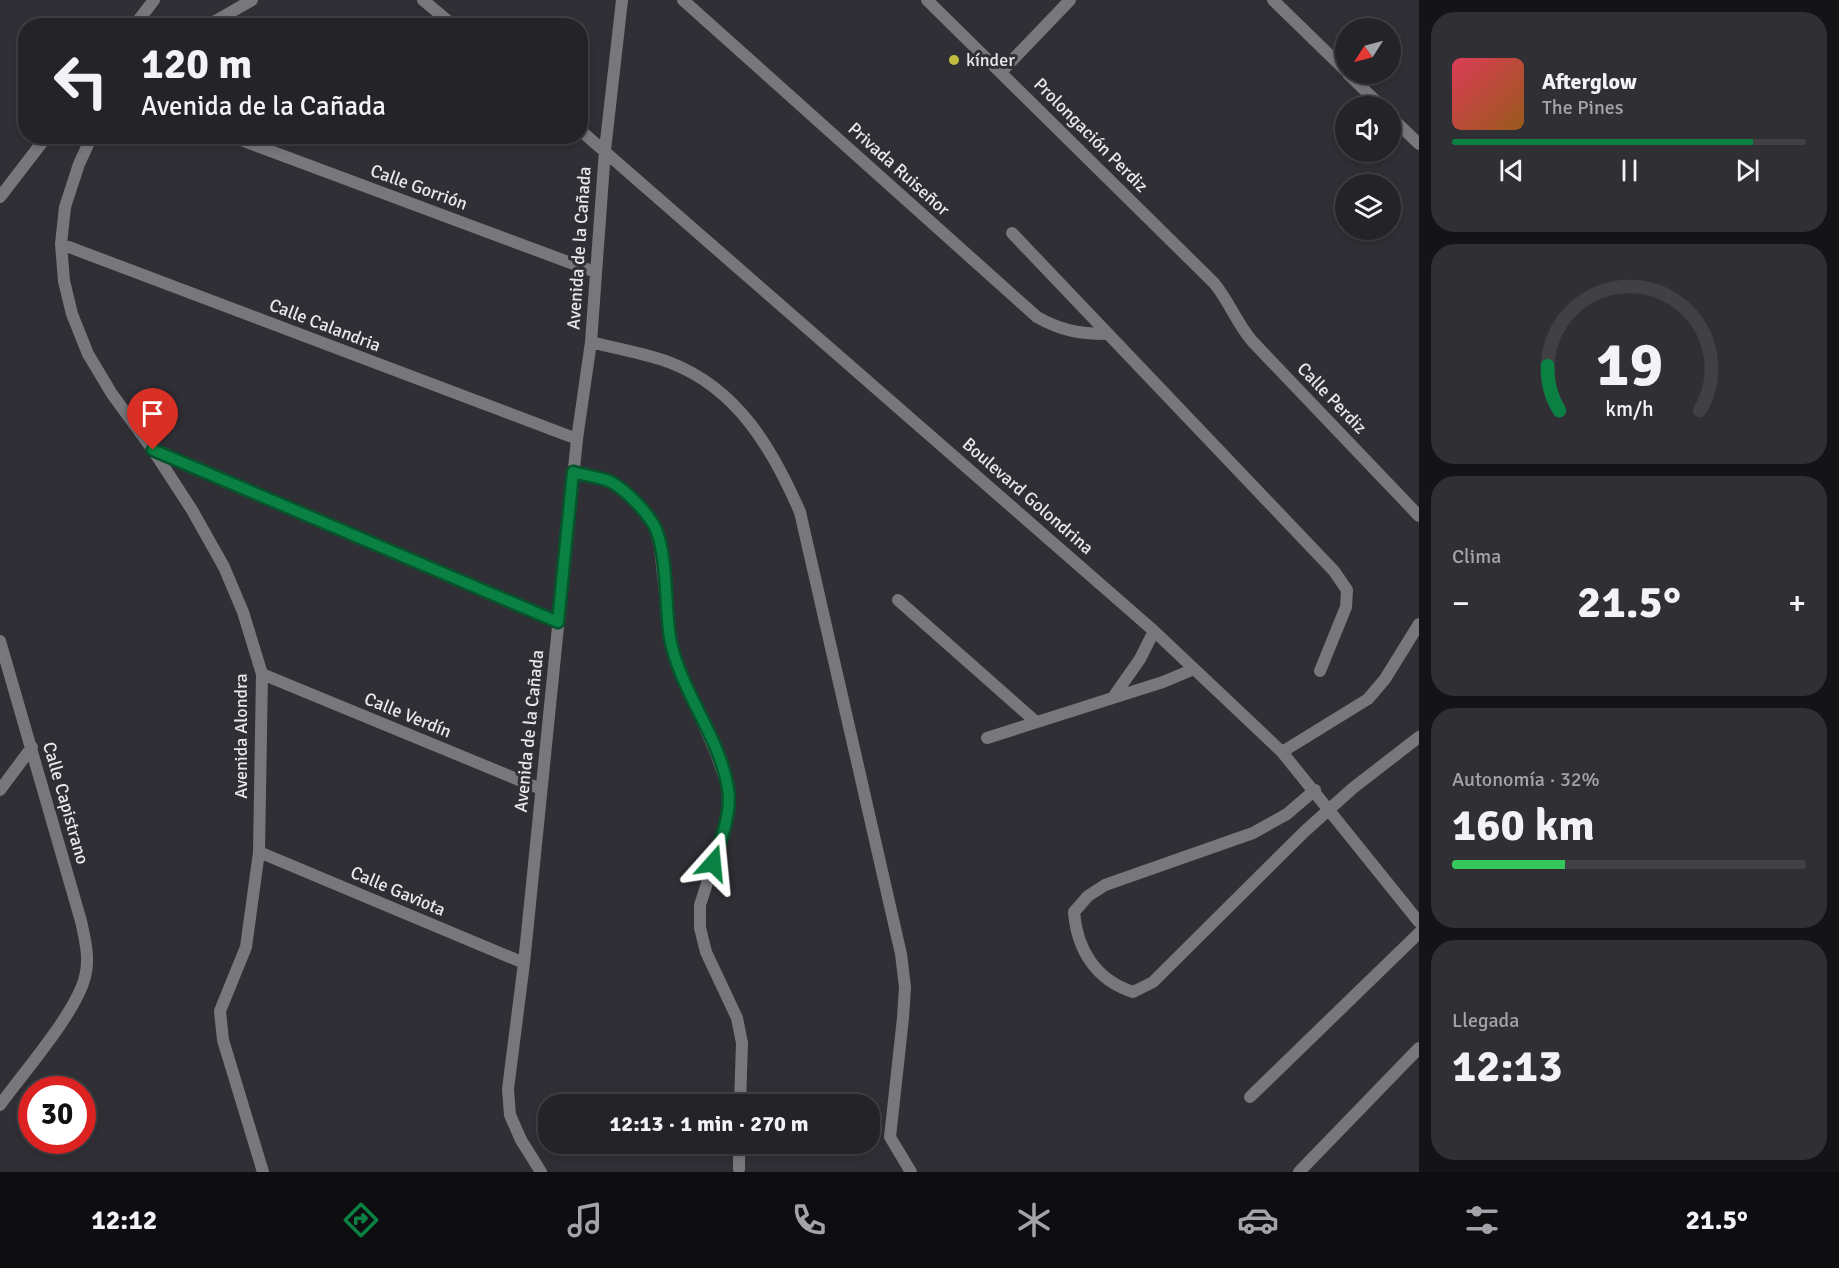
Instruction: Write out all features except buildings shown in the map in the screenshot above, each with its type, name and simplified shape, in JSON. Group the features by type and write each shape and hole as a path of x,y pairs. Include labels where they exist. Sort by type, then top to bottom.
{"street":[{"path":"140,18 154,0"},
{"path":"221,18 252,0"},
{"path":"423,0 444,18"},
{"name":"Avenida de la Cañada","path":"540,1172 520,1140 510,1115 508,1089 524,963 573,472 591,342 605,150 622,0"},
{"name":"Privada Ruiseñor","path":"683,0 1037,317 1056,328 1078,334 1106,334"},
{"name":"Prolongación Perdiz","path":"927,0 1002,71 1227,299"},
{"path":"1002,71 1070,0"},
{"path":"1274,0 1335,60"},
{"path":"1359,84 1371,96"},
{"path":"1401,127 1419,144"},
{"name":"Boulevard Golondrina","path":"588,136 1154,631 1282,752 1316,790 1419,922"},
{"path":"0,197 41,144"},
{"name":"Avenida Alondra","path":"88,144 65,207 61,244 64,281 72,314 88,354 112,394 153,450 192,510 224,567 243,612 262,674 259,852 246,947 220,1011 223,1040 263,1172"},
{"name":"Calle Gorrión","path":"251,144 595,272"},
{"path":"1012,233 1334,571 1347,590 1346,607 1320,671"},
{"name":"Calle Calandria","path":"61,244 577,439"},
{"name":"Calle Perdiz","path":"1227,299 1236,322 1252,341 1419,516"},
{"path":"591,342 671,363 716,387 752,424 781,467 800,512 901,954 905,987 890,1137 911,1172"},
{"path":"153,450 558,622"},
{"path":"573,472 613,483 639,505 654,524 660,547 670,639 681,673 716,753 728,788 727,822 700,905 700,928 706,952 737,1018 742,1043 740,1094"},
{"path":"898,600 1035,721"},
{"path":"1282,752 1368,699 1385,679 1419,624"},
{"path":"1114,696 1140,659 1154,631"},
{"name":"Calle Capistrano","path":"0,640 81,921 87,951 85,977 73,1005 0,1105"},
{"path":"987,738 1163,682 1194,669"},
{"name":"Calle Verdín","path":"262,674 541,789"},
{"path":"1316,790 1287,814 1253,833 1105,885 1088,896 1074,912 1076,934 1083,950 1097,969 1113,986 1133,992 1153,982 1330,809 1419,737"},
{"path":"0,790 32,747"},
{"name":"Calle Gaviota","path":"259,852 524,963"},
{"path":"1250,1097 1419,933"},
{"path":"1299,1172 1419,1048"},
{"path":"738,1169 739,1154"}],"place":[{"name":"kínder","path":"954,60"}],"route":[{"path":"153,450 558,622 573,472 613,483 639,505 654,524 660,547 670,639 681,673 716,753 728,788 727,822 713,863"}]}
